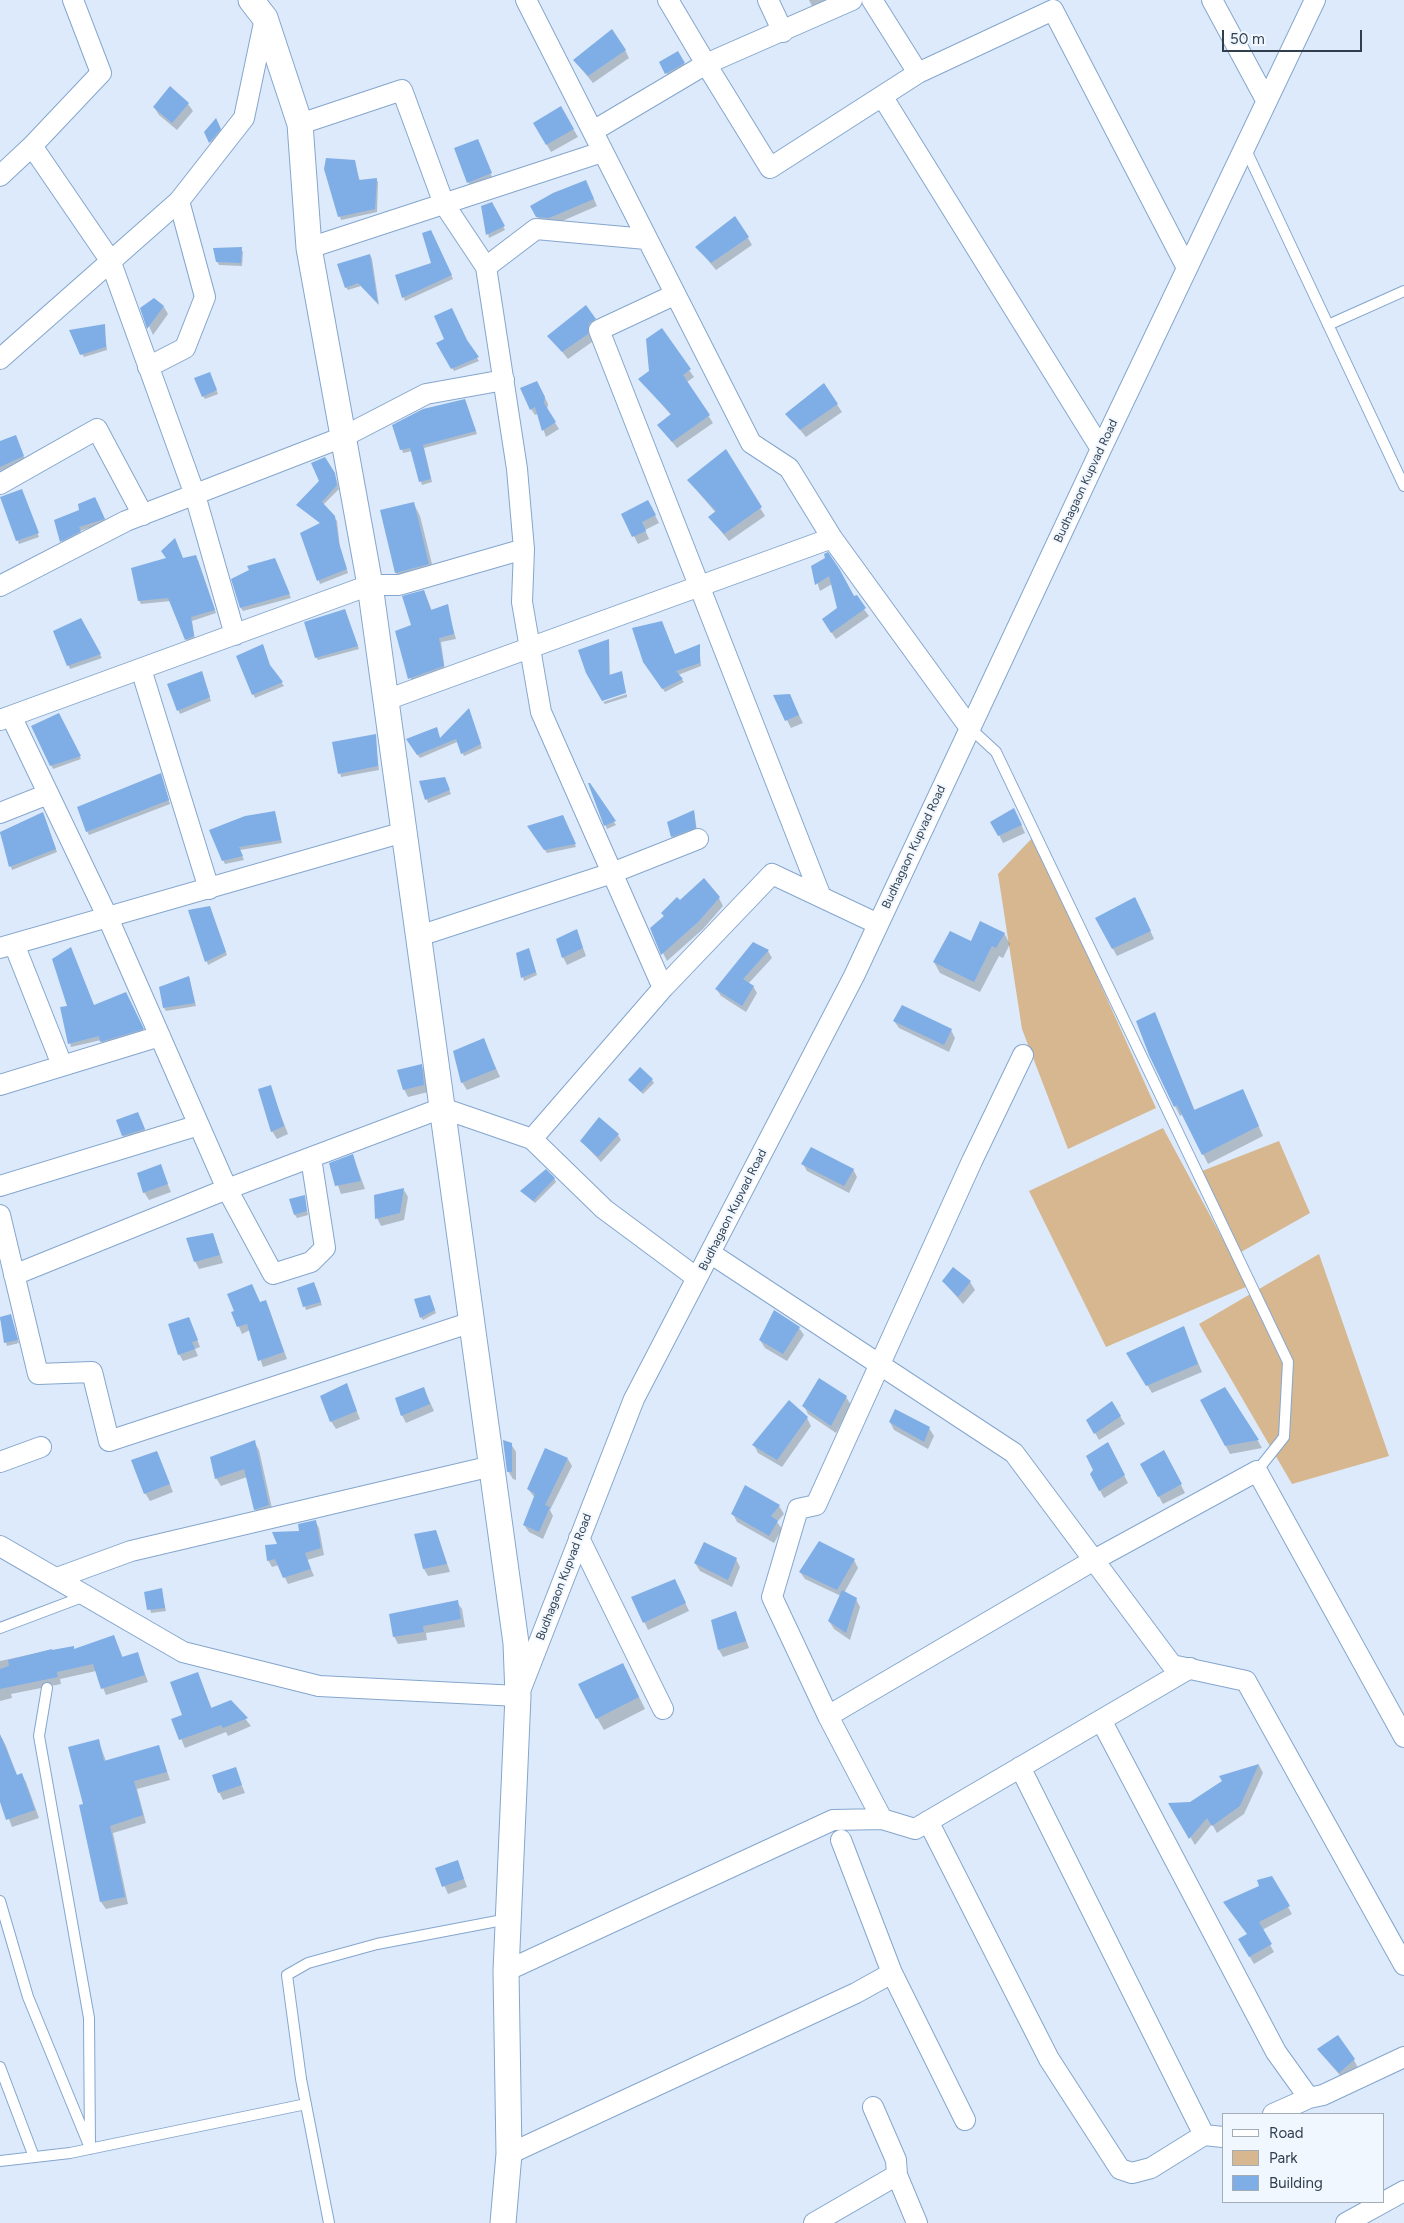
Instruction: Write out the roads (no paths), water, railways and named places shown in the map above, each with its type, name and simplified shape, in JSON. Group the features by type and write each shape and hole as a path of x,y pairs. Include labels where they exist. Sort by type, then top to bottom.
{"street":[{"path":"0,176 32,146 100,73 73,0"},
{"path":"526,0 674,295 751,443 789,468 832,538 970,728"},
{"path":"668,0 770,168 918,73 1051,5 1186,268"},
{"path":"768,0 783,32"},
{"path":"593,131 706,64 783,32 852,0"},
{"path":"872,0 918,73"},
{"path":"1212,0 1266,100"},
{"name":"Budhagaon Kupvad Road","path":"518,1696 634,1399 854,976 1186,268 1315,0"},
{"path":"263,6 300,124 309,248 370,585 516,1643 518,1696 506,1971 508,2154 503,2223"},
{"path":"0,359 179,201 244,118 263,6"},
{"path":"300,124 402,90 444,204 486,267 517,469 524,549 522,602 541,712 663,988"},
{"path":"882,96 1101,449"},
{"path":"32,146 110,260 195,495 235,635"},
{"path":"309,248 602,152"},
{"path":"148,366 185,348 205,297 179,201"},
{"path":"486,267 536,228 646,239"},
{"path":"674,295 599,330 821,897"},
{"path":"0,586 126,521 344,437 426,394 504,380"},
{"path":"0,484 97,428 143,515"},
{"path":"386,700 832,538"},
{"path":"311,1158 326,1248 310,1262 273,1274 227,1189 108,918 48,794 6,718 370,585 399,586 524,549"},
{"path":"141,669 209,889"},
{"path":"0,812 48,794"},
{"path":"62,1065 7,946 404,832"},
{"path":"419,936 612,873 698,839"},
{"path":"532,1138 663,988 772,874 878,924"},
{"path":"0,1085 160,1036"},
{"path":"882,1819 828,1716 772,1598 798,1509 816,1505 972,1161 1023,1055"},
{"path":"14,1275 227,1189 442,1108 532,1138 604,1209 697,1278"},
{"path":"0,1186 199,1125"},
{"path":"0,1215 38,1374 92,1372 109,1441 472,1322"},
{"path":"710,1253 1014,1453 1172,1665 1246,1681 1404,1965"},
{"path":"0,1462 41,1447"},
{"path":"57,1578 131,1552 492,1466"},
{"path":"828,1716 1094,1560 1257,1471 1404,1737"},
{"path":"580,1538 663,1709"},
{"path":"0,1546 183,1652 319,1686 518,1696"},
{"path":"506,1971 833,1820 882,1819 914,1829 1190,1668"},
{"path":"1101,1720 1276,2052 1309,2098"},
{"path":"928,1821 1049,2059 1120,2169 1132,2173 1151,2168 1213,2136 1020,1767"},
{"path":"841,1840 892,1973 965,2120"},
{"path":"508,2154 856,1993 892,1973"},
{"path":"1275,2113 1309,2098 1323,2095 1404,2057"},
{"path":"873,2107 896,2160 897,2175 917,2223"},
{"path":"814,2223 897,2175"},
{"path":"1384,2202 1404,2191"},
{"path":"1346,2223 1382,2203"}],"lane":[{"path":"1244,146 1404,486"},
{"path":"1328,325 1404,291"},
{"path":"970,728 996,752 1288,1362 1284,1437 1257,1471"},
{"path":"0,1628 86,1595"},
{"path":"47,1688 39,1736 88,2018 90,2149"},
{"path":"0,1901 28,1997 90,2149"},
{"path":"329,2223 306,2104 287,1975 308,1963 377,1944 509,1919"},
{"path":"0,2067 34,2157"},
{"path":"0,2161 90,2149 306,2104"}]}
